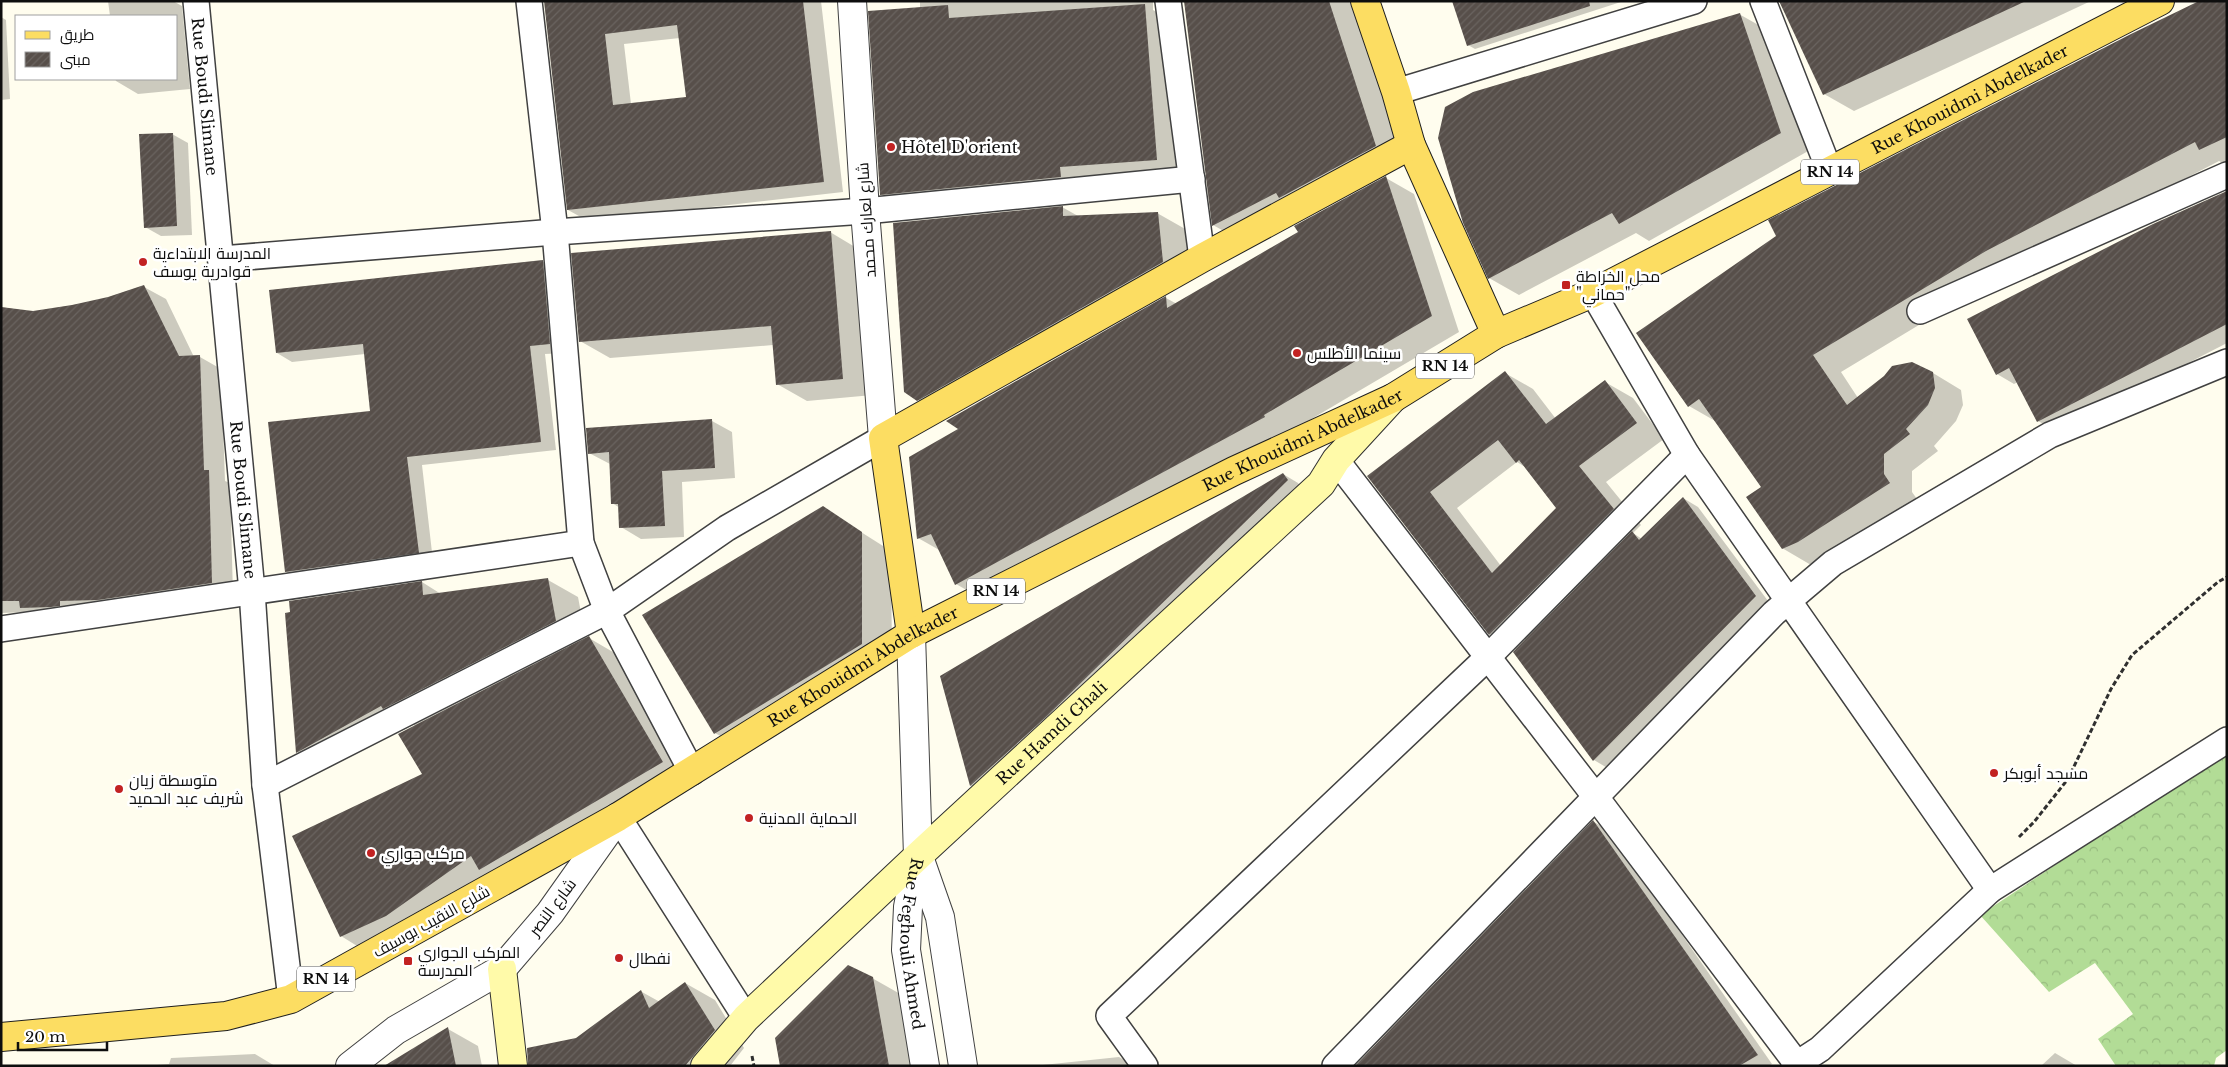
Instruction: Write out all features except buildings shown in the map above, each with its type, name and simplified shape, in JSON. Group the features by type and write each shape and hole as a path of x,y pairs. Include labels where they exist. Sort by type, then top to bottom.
{"main road":[{"path":"1365,1 1396,92 1411,145 1496,334"},
{"name":"Rue Khouidmi Abdelkader","path":"618,817 911,634 1234,471 1393,398 1496,334 1593,293 2160,1"},
{"path":"911,634 883,438 1202,258 1411,145"},
{"name":"Rue Hamdi Ghali","path":"705,1066 746,1018 918,856 1314,491 1321,484 1336,460 1393,398"},
{"name":"شلرع النقيب بوسيف","path":"1,1037 226,1016 291,999 618,817"},
{"path":"502,969 513,1066"}],"street":[{"name":"Rue Boudi Slimane","path":"196,1 252,591 265,784 291,999"},
{"path":"529,1 555,232 581,543 607,611 692,772"},
{"name":"شارع لعارك محمد","path":"852,1 865,211 883,438"},
{"path":"1168,1 1202,258"},
{"path":"1396,92 1694,1"},
{"path":"1763,1 1830,172"},
{"path":"1920,311 2227,175"},
{"path":"221,259 555,232 865,211 1192,179"},
{"path":"1593,293 1687,454 1990,890"},
{"path":"1335,1066 1774,612 1833,563 2050,435 2227,362"},
{"path":"265,784 607,611 727,528 883,438"},
{"path":"1145,1066 1109,1016 1487,658 1687,454"},
{"path":"1336,460 1595,796 1795,1065 1820,1049 1990,890 2227,740"},
{"path":"1,629 581,543"},
{"path":"911,634 918,856"},
{"path":"618,817 746,1018"},
{"name":"شارع النصر","path":"350,1066 396,1030 502,969 550,913 618,817"},
{"name":"Rue Feghouli Ahmed","path":"918,856 908,907 906,950 925,1066"},
{"name":"Rue Feghouli Ahmed","path":"918,856 940,917 963,1066"}],"path":[{"path":"2014,842 2034,822 2068,779 2111,689 2132,655 2218,582 2227,577"}],"green space":[{"path":"2227,751 2227,1050 2216,1058 2214,1066 2116,1066 2098,1039 2133,1014 2095,963 2049,992 1980,915"}],"place":[{"name":"Hôtel D'orient","path":"891,147"},
{"name":"المدرسة الابتداءية قوادرية يوسف","path":"143,262"},
{"name":"محل الخراطة \"حماني\"","path":"1566,285"},
{"name":"سينما الأطلس","path":"1297,353"},
{"name":"مسجد أبوبكر","path":"1994,773"},
{"name":"متوسطة زيان شريف عبد الحميد","path":"119,789"},
{"name":"الحماية المدنية","path":"749,818"},
{"name":"مركب جواري","path":"371,853"},
{"name":"نفطال","path":"619,958"},
{"name":"المركب الجواري المدرسة","path":"408,961"}]}
